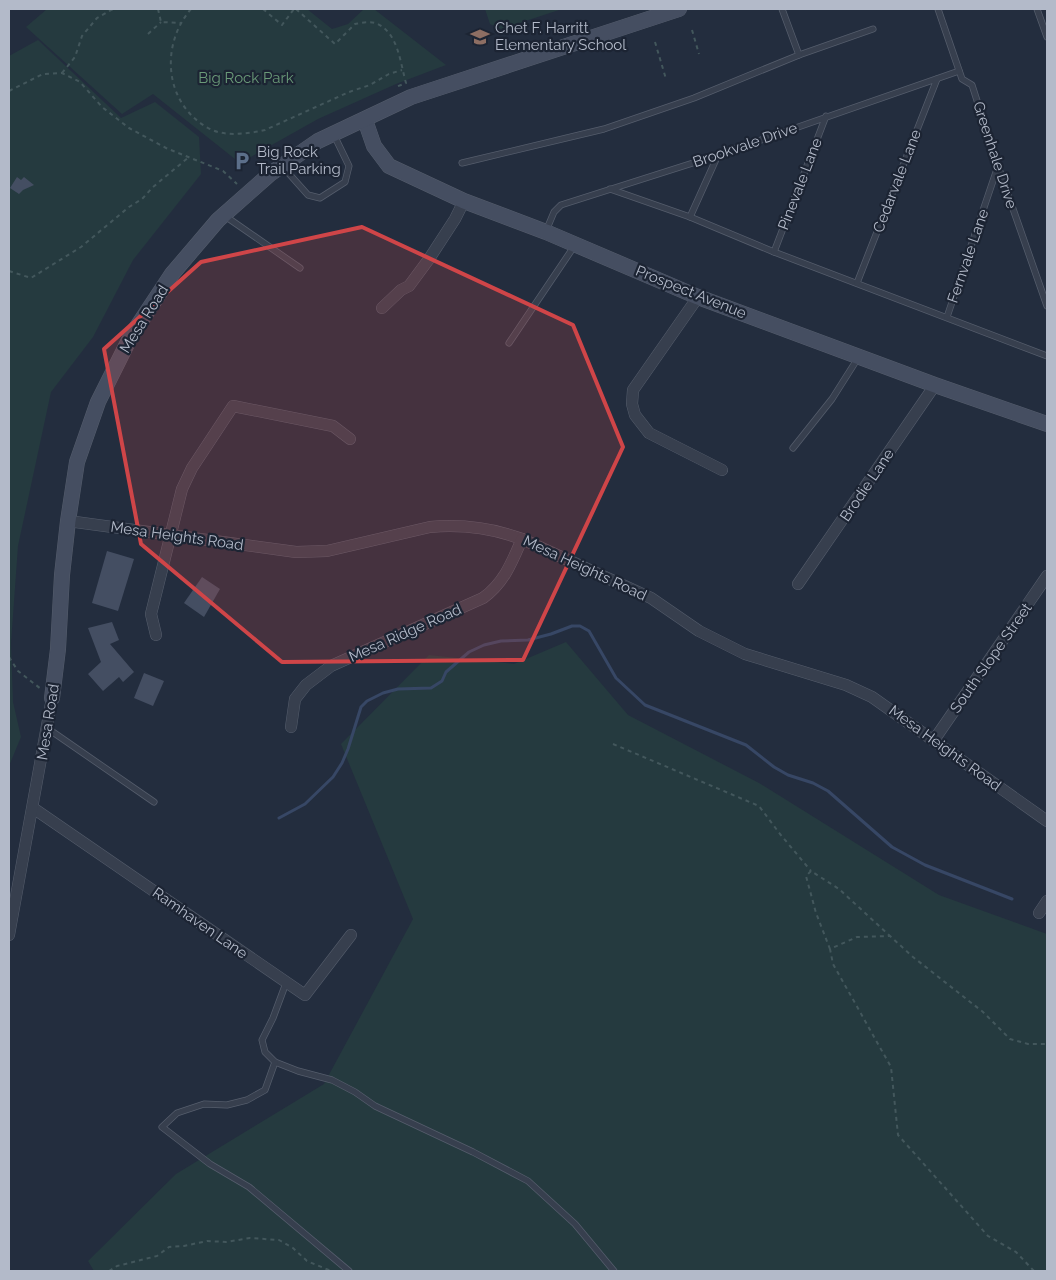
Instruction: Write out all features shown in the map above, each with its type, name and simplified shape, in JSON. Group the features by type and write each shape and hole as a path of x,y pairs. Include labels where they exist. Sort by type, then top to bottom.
{"street":[{"name":"Mesa Road","path":"9,934 52,698 58,649 62,575 68,520 80,454 98,402 131,336 172,274 199,241 246,193 318,141 411,97 679,9"},
{"name":"Prospect Avenue","path":"365,120 374,146 389,166 464,202 546,232 698,297 858,357 1047,424"},
{"path":"382,308 401,290 409,286 429,259 464,202"},
{"path":"698,297 633,390 632,404 635,415 649,433 722,470"},
{"name":"Brodie Lane","path":"798,584 935,385"},
{"path":"156,636 150,614 182,489 192,468 233,406 333,426 350,439"},
{"name":"Mesa Heights Road","path":"68,520 296,552 327,551 430,527 446,526 486,528 522,539 651,598 682,621 729,647 745,654 859,690 887,706 1047,821"},
{"name":"Mesa Ridge Road","path":"291,727 295,699 315,677 331,666 483,598 506,575 522,539"},
{"name":"South Slope Street","path":"934,740 1047,576"},
{"name":"Ramhaven Lane","path":"33,808 305,995 351,935"},
{"path":"1039,913 1047,901"}],"lane":[{"path":"782,9 799,55"},
{"name":"Greenhale Drive","path":"938,9 962,79 972,85 1047,306"},
{"path":"1037,9 1047,37"},
{"path":"462,163 604,129 694,98 799,55 873,29"},
{"name":"Brookvale Drive","path":"546,232 554,212 561,205 718,155 958,70"},
{"name":"Cedarvale Lane","path":"857,283 936,79"},
{"name":"Pinevale Lane","path":"774,252 826,116"},
{"path":"282,166 308,196 320,198 337,188 345,182 350,166 334,134"},
{"path":"690,217 718,155"},
{"name":"Fernvale Lane","path":"947,317 998,166"},
{"path":"610,189 690,217 774,252 1047,356"},
{"path":"223,215 300,268"},
{"path":"509,344 575,245"},
{"path":"793,448 832,399 858,357"},
{"path":"47,728 154,802"},
{"path":"286,983 274,1018 262,1040 265,1052 275,1062 298,1071 332,1080 355,1092 375,1106 473,1152 528,1181 575,1224 614,1271"},
{"path":"275,1062 265,1090 247,1100 227,1105 204,1104 177,1113 162,1127 210,1164 249,1188 349,1271"}],"path":[{"path":"62,73 75,57 82,36 97,18 113,9"},
{"path":"158,9 161,22"},
{"path":"191,9 181,23 171,48 172,80 183,104 208,128 222,132 250,133 264,130 349,92 370,85 389,74 402,70"},
{"path":"264,9 282,24 295,9 335,44 355,24 375,23 387,31 394,40 406,83 396,87"},
{"path":"148,34 161,22 181,23"},
{"path":"692,30 699,54"},
{"path":"655,42 666,79"},
{"path":"9,91 43,74 62,73 80,82 102,107 129,128 166,148 223,171 246,193"},
{"path":"9,271 31,278 81,247 129,207 142,199 153,187 189,157"},
{"path":"9,657 18,671 52,698"},
{"path":"613,744 760,806 780,834 811,871 839,889 913,957 983,1012 1010,1039 1028,1044 1047,1044"},
{"path":"811,871 806,876 813,904 830,949 833,964 891,1067 898,1135 988,1236 1016,1252 1034,1271"},
{"path":"830,949 858,937 890,936"},
{"path":"108,1271 117,1266 157,1256 169,1247 207,1241 226,1242 250,1238 279,1240 293,1248 307,1261 331,1271"}],"highlighted area":[{"path":"362,227 573,325 623,447 523,660 282,662 141,544 104,349 201,262"}],"green space":[{"name":"Big Rock Park","path":"47,9 307,9 332,29 348,24 364,9 374,9 446,65 396,84 318,119 240,163 153,94 122,114 26,27"},
{"path":"485,9 562,9 501,29 490,24"},
{"path":"38,40 121,118 155,102 199,137 201,174 133,260 93,337 51,392 18,546 11,643 13,702 21,737 9,766 9,56"},
{"path":"566,642 628,715 759,783 939,895 1047,934 1047,1271 94,1271 88,1261 176,1174 324,1084 413,919 341,744 429,655 514,664"}],"building":[{"path":"17,177 21,180 24,177 34,185 19,194 10,188"},
{"path":"107,551 134,559 118,611 92,603"},
{"path":"202,577 220,589 204,617 184,603"},
{"path":"112,622 119,640 110,644 134,672 123,682 119,677 103,691 88,674 101,662 88,628"},
{"path":"144,673 164,681 153,706 134,698"}],"waterway":[{"path":"279,818 305,804 333,777 348,749 361,707 367,701 383,693 398,689 431,688 442,681 446,672 469,652 484,645 501,641 528,640 572,626 580,626 589,631 616,678 645,705 746,745 774,767 788,775 813,783 828,791 892,847 925,865 1012,899"}],"place":[{"name":"Chet F. Harritt Elementary School","path":"480,37"},
{"name":"Big Rock Trail Parking","path":"242,161"}]}
